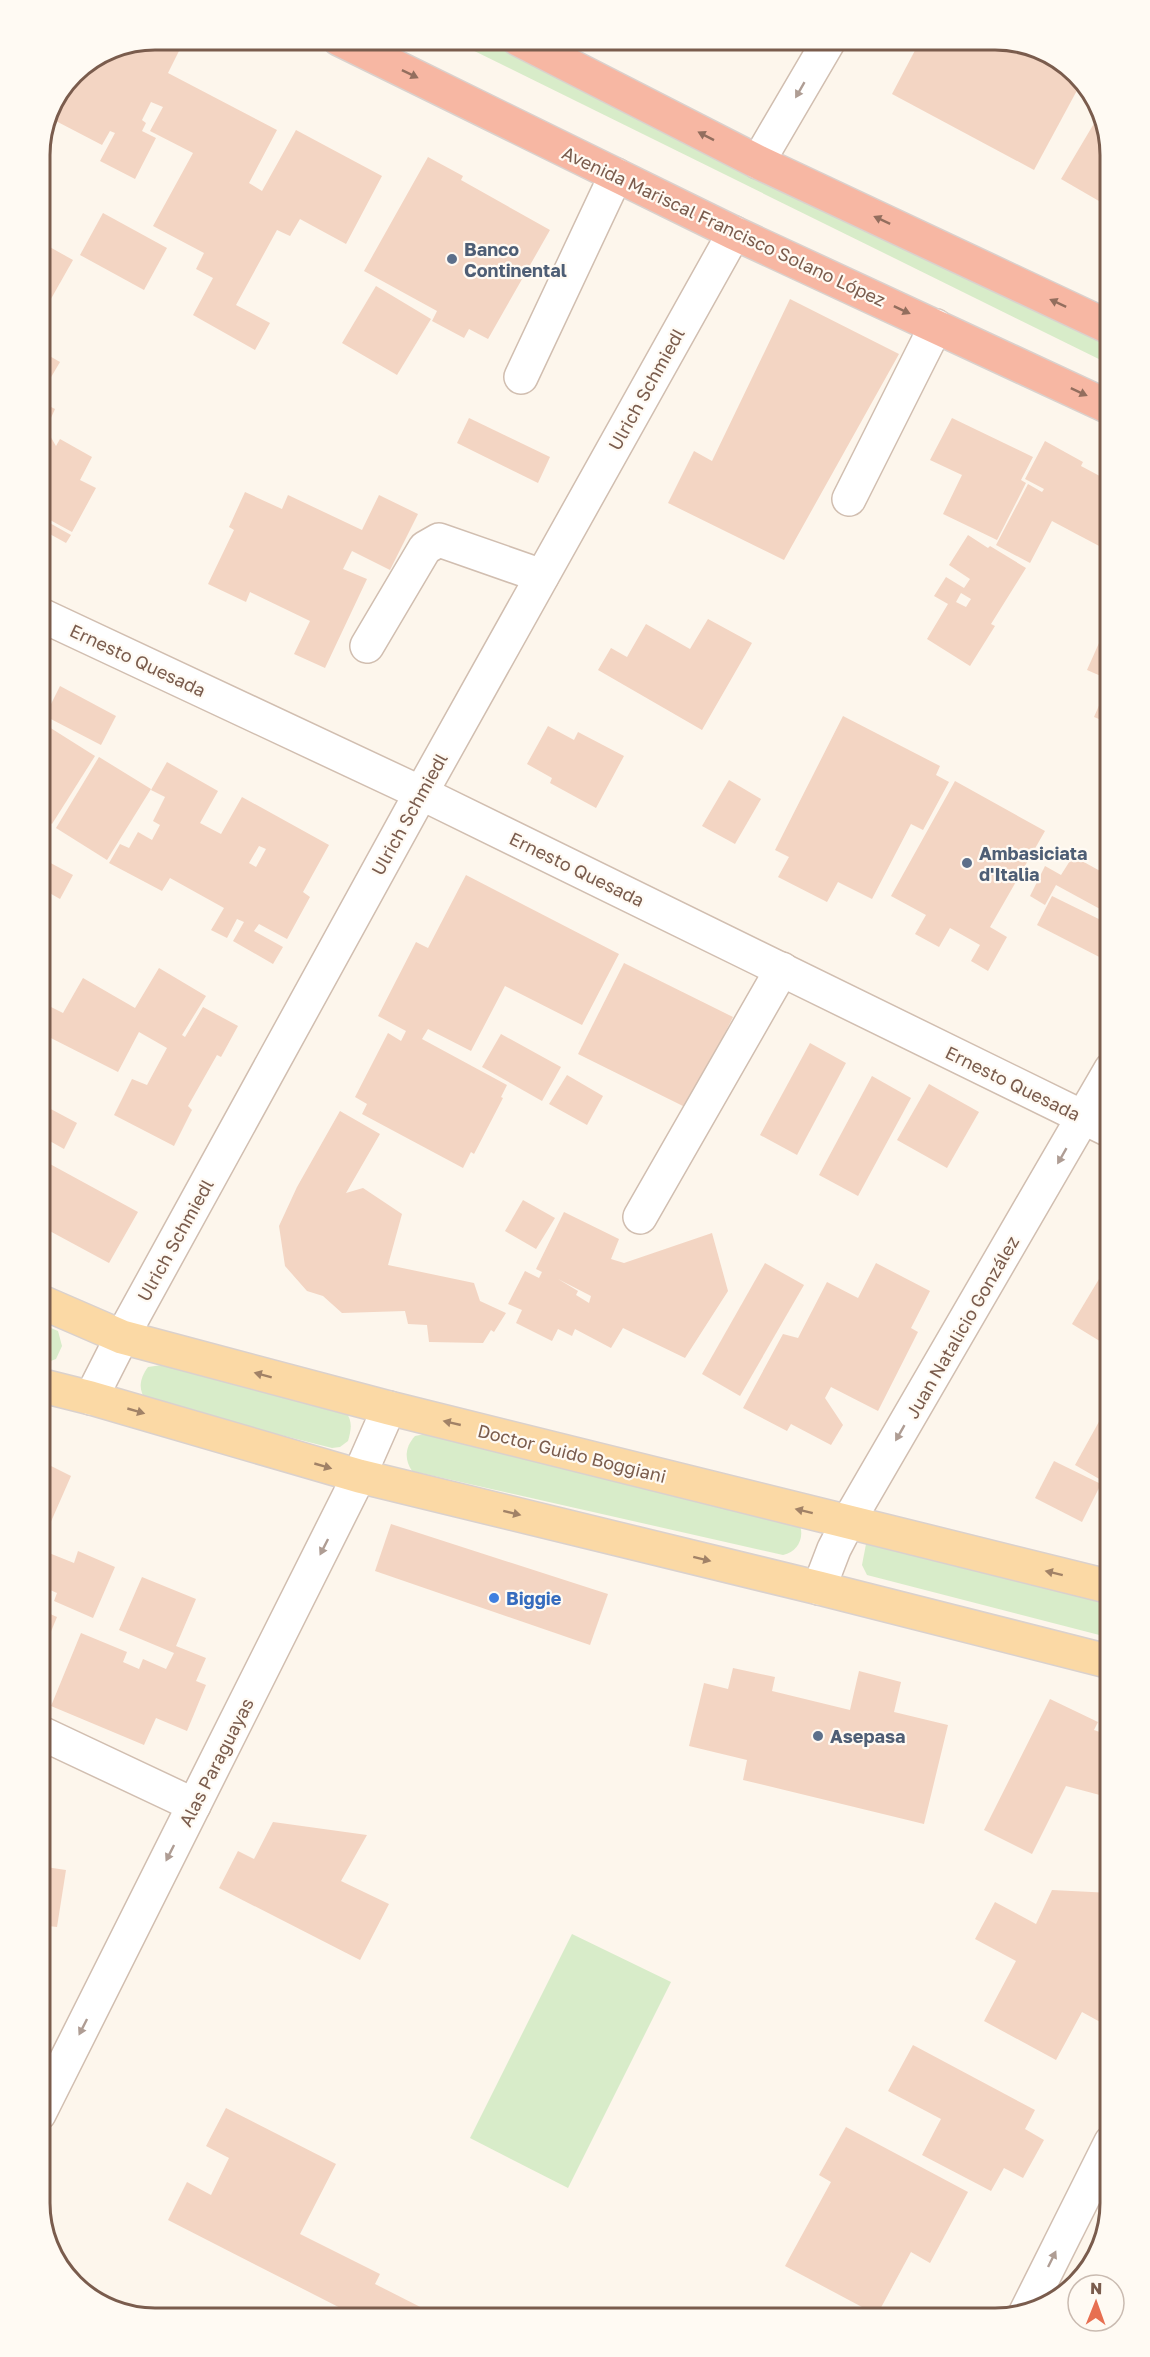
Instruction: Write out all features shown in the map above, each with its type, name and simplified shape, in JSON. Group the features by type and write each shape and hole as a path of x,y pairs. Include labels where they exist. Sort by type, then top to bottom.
{"highway":[{"name":"Avenida Mariscal Francisco Solano López","path":"361,50 734,233 1100,403"},
{"path":"539,50 758,162 1100,323"}],"main road":[{"name":"Doctor Guido Boggiani","path":"50,1306 122,1337 389,1408 1100,1584"},
{"path":"50,1388 359,1476 1100,1659"}],"street":[{"path":"758,162 824,50"},
{"path":"521,377 616,175"},
{"name":"Ulrich Schmiedl","path":"91,1398 122,1337 421,793 734,233"},
{"path":"849,499 936,326"},
{"path":"367,646 425,548 434,541 439,540 542,576"},
{"name":"Ernesto Quesada","path":"50,619 421,793 1098,1124"},
{"path":"640,1217 782,969"},
{"name":"Juan Natalicio González","path":"819,1588 834,1549 848,1522 1098,1124"},
{"name":"Alas Paraguayas","path":"50,2092 359,1476 389,1408"},
{"path":"50,1737 194,1805"},
{"path":"1032,2300 1100,2164"}],"green space":[{"path":"472,50 505,50 1100,342 1100,360"},
{"path":"50,1328 58,1331 62,1346 56,1359 50,1361"},
{"path":"162,1365 346,1412 351,1426 348,1441 340,1447 332,1448 147,1401 141,1388 143,1375 148,1367"},
{"path":"425,1434 795,1517 801,1528 800,1540 794,1549 783,1555 412,1471 407,1458 408,1449 415,1436"},
{"path":"872,1540 1100,1595 1100,1635 867,1575 862,1565 866,1544"},
{"path":"572,1934 671,1982 568,2188 470,2138"}],"building":[{"path":"155,50 177,50 179,51 168,73 277,130 249,183 262,191 296,130 382,176 346,244 300,219 290,236 277,230 236,305 270,323 255,350 193,315 213,278 196,269 204,253 153,226 193,153 150,131 163,107 151,102 142,120 146,123 142,131 156,138 135,179 100,161 115,133 110,131 102,145 55,121 71,91 85,76 121,55"},
{"path":"915,50 1016,52 1048,64 1070,80 1078,89 1034,170 892,94"},
{"path":"1095,123 1100,155 1100,202 1061,179"},
{"name":"Banco Continental","path":"428,157 463,176 461,180 550,230 488,339 469,329 464,338 432,321 437,311 364,271"},
{"path":"103,213 167,248 144,290 80,255"},
{"path":"50,247 73,260 50,301"},
{"path":"376,286 431,319 397,375 342,343"},
{"path":"790,299 899,354 784,560 668,503 694,451 712,461"},
{"path":"50,356 60,362 50,379"},
{"path":"50,406 55,409 50,420"},
{"path":"469,418 550,457 538,483 457,443"},
{"path":"952,418 1033,457 1021,480 1026,483 997,540 943,514 962,475 930,460"},
{"path":"50,436 56,446 60,439 92,457 80,480 96,488 72,532 50,520"},
{"path":"1045,441 1083,462 1081,466 1100,476 1100,546 1052,521 1030,563 996,545 1028,484 1042,492 1044,489 1025,479"},
{"path":"245,492 282,509 288,495 362,530 379,495 418,514 390,570 352,551 343,569 367,579 325,668 294,654 310,621 250,592 246,602 208,584 234,530 229,527"},
{"path":"50,523 71,535 66,543 50,534"},
{"path":"968,535 1026,568 991,624 995,626 970,666 927,639 948,604 934,596 946,577 964,588 970,579 949,565","holes":["961,593 971,599 966,607 956,602"]},
{"path":"708,619 752,643 702,730 598,670 611,648 627,657 646,624 690,649"},
{"path":"1100,641 1100,676 1087,670"},
{"path":"60,686 116,716 101,745 50,719 50,706"},
{"path":"1100,703 1100,719 1094,717"},
{"path":"843,716 940,766 936,775 949,782 923,830 911,824 872,899 838,882 827,902 778,877 789,857 775,850"},
{"path":"548,726 574,740 578,732 624,756 596,808 550,783 552,778 527,764"},
{"path":"50,728 95,756 52,824 50,823"},
{"path":"99,757 151,789 107,860 56,828"},
{"path":"167,762 218,791 200,823 221,834 242,797 329,845 303,892 310,897 287,939 259,924 254,931 283,947 273,964 233,941 244,922 237,919 227,938 211,930 224,908 170,878 162,891 109,863 120,844 129,848 138,832 152,840 160,825 153,821 165,797 151,790","holes":["259,846 266,849 256,867 249,863"]},
{"path":"729,780 761,799 735,844 702,826"},
{"name":"Ambasiciata d'Italia","path":"955,781 1045,831 990,927 1007,937 988,971 971,961 980,945 950,928 939,947 915,934 926,915 891,896"},
{"path":"1073,856 1100,871 1100,909 1056,885 1045,905 1030,896 1045,866 1061,875"},
{"path":"50,863 73,875 60,899 50,893"},
{"path":"466,875 619,954 582,1025 505,986 471,1051 428,1029 422,1039 507,1085 501,1097 503,1098 474,1154 471,1152 463,1168 362,1114 367,1104 355,1097 388,1033 401,1041 406,1031 378,1016 416,942 428,948"},
{"path":"1052,896 1100,920 1100,957 1037,925"},
{"path":"624,963 733,1017 687,1108 578,1054"},
{"path":"159,968 206,996 182,1035 185,1037 203,1007 238,1026 221,1057 217,1055 188,1106 192,1110 174,1146 114,1115 132,1079 147,1085 167,1048 139,1032 118,1072 50,1038 50,1006 63,1013 83,978 135,1008"},
{"path":"501,1034 561,1067 542,1101 482,1067"},
{"path":"810,1043 846,1063 797,1155 760,1135"},
{"path":"567,1075 603,1096 587,1125 549,1104"},
{"path":"872,1076 911,1098 858,1196 819,1175"},
{"path":"929,1084 979,1112 947,1168 897,1140"},
{"path":"50,1109 77,1123 64,1149 50,1141"},
{"path":"340,1111 380,1134 346,1193 363,1188 402,1214 388,1265 474,1283 480,1301 506,1313 494,1332 491,1330 483,1343 429,1342 427,1325 408,1324 405,1311 342,1313 323,1296 307,1291 285,1266 279,1226 297,1187"},
{"path":"50,1164 138,1212 109,1263 50,1231"},
{"path":"523,1200 555,1218 536,1249 505,1231"},
{"path":"564,1212 619,1239 611,1259 624,1263 712,1233 728,1291 685,1358 623,1328 611,1348 575,1329 572,1336 558,1329 552,1341 516,1323 522,1310 508,1304 525,1271 539,1278 542,1272 536,1269","holes":["558,1279 591,1296 589,1303 576,1295 578,1291"]},
{"path":"765,1263 804,1285 740,1396 702,1374"},
{"path":"876,1263 930,1291 911,1328 918,1332 878,1411 831,1387 825,1398 843,1425 831,1445 791,1424 787,1431 743,1408 783,1334 798,1338 827,1282 858,1298"},
{"path":"1100,1277 1100,1341 1072,1324"},
{"path":"1100,1420 1100,1479 1075,1465"},
{"path":"1054,1461 1100,1484 1082,1522 1035,1498"},
{"path":"50,1466 71,1476 50,1524"},
{"name":"Biggie","path":"391,1524 608,1594 590,1645 375,1571"},
{"path":"78,1551 115,1567 93,1618 54,1601 57,1593 50,1590 50,1553 74,1563"},
{"path":"142,1577 196,1599 176,1646 206,1658 196,1681 206,1685 187,1731 156,1718 144,1745 51,1706 81,1633 127,1652 123,1662 139,1669 143,1659 166,1669 174,1653 119,1630"},
{"path":"50,1614 57,1617 50,1634"},
{"name":"Asepasa","path":"733,1668 775,1677 772,1691 850,1710 859,1671 901,1682 894,1712 948,1725 924,1824 743,1780 747,1760 689,1746 704,1683 728,1689"},
{"path":"1050,1699 1098,1722 1094,1730 1100,1732 1100,1795 1066,1786 1032,1854 984,1830"},
{"path":"273,1822 367,1835 341,1881 389,1904 360,1960 219,1888 238,1851 254,1859"},
{"path":"50,1868 66,1870 57,1927 50,1926"},
{"path":"1052,1890 1100,1892 1100,2022 1082,2012 1056,2060 984,2021 1016,1961 975,1939 995,1902 1036,1924"},
{"path":"913,2045 1035,2110 1025,2129 1044,2140 1023,2178 1004,2168 991,2191 922,2155 941,2119 888,2091"},
{"path":"226,2108 336,2164 300,2234 380,2274 375,2284 421,2307 339,2307 168,2220 187,2182 211,2195 229,2158 206,2146"},
{"path":"846,2127 968,2192 930,2263 911,2252 881,2308 864,2308 785,2266 831,2182 819,2175"}],"place":[{"name":"Banco Continental","path":"452,259"},
{"name":"Ambasiciata d'Italia","path":"967,863"},
{"name":"Biggie","path":"494,1598"},
{"name":"Asepasa","path":"818,1736"}]}
